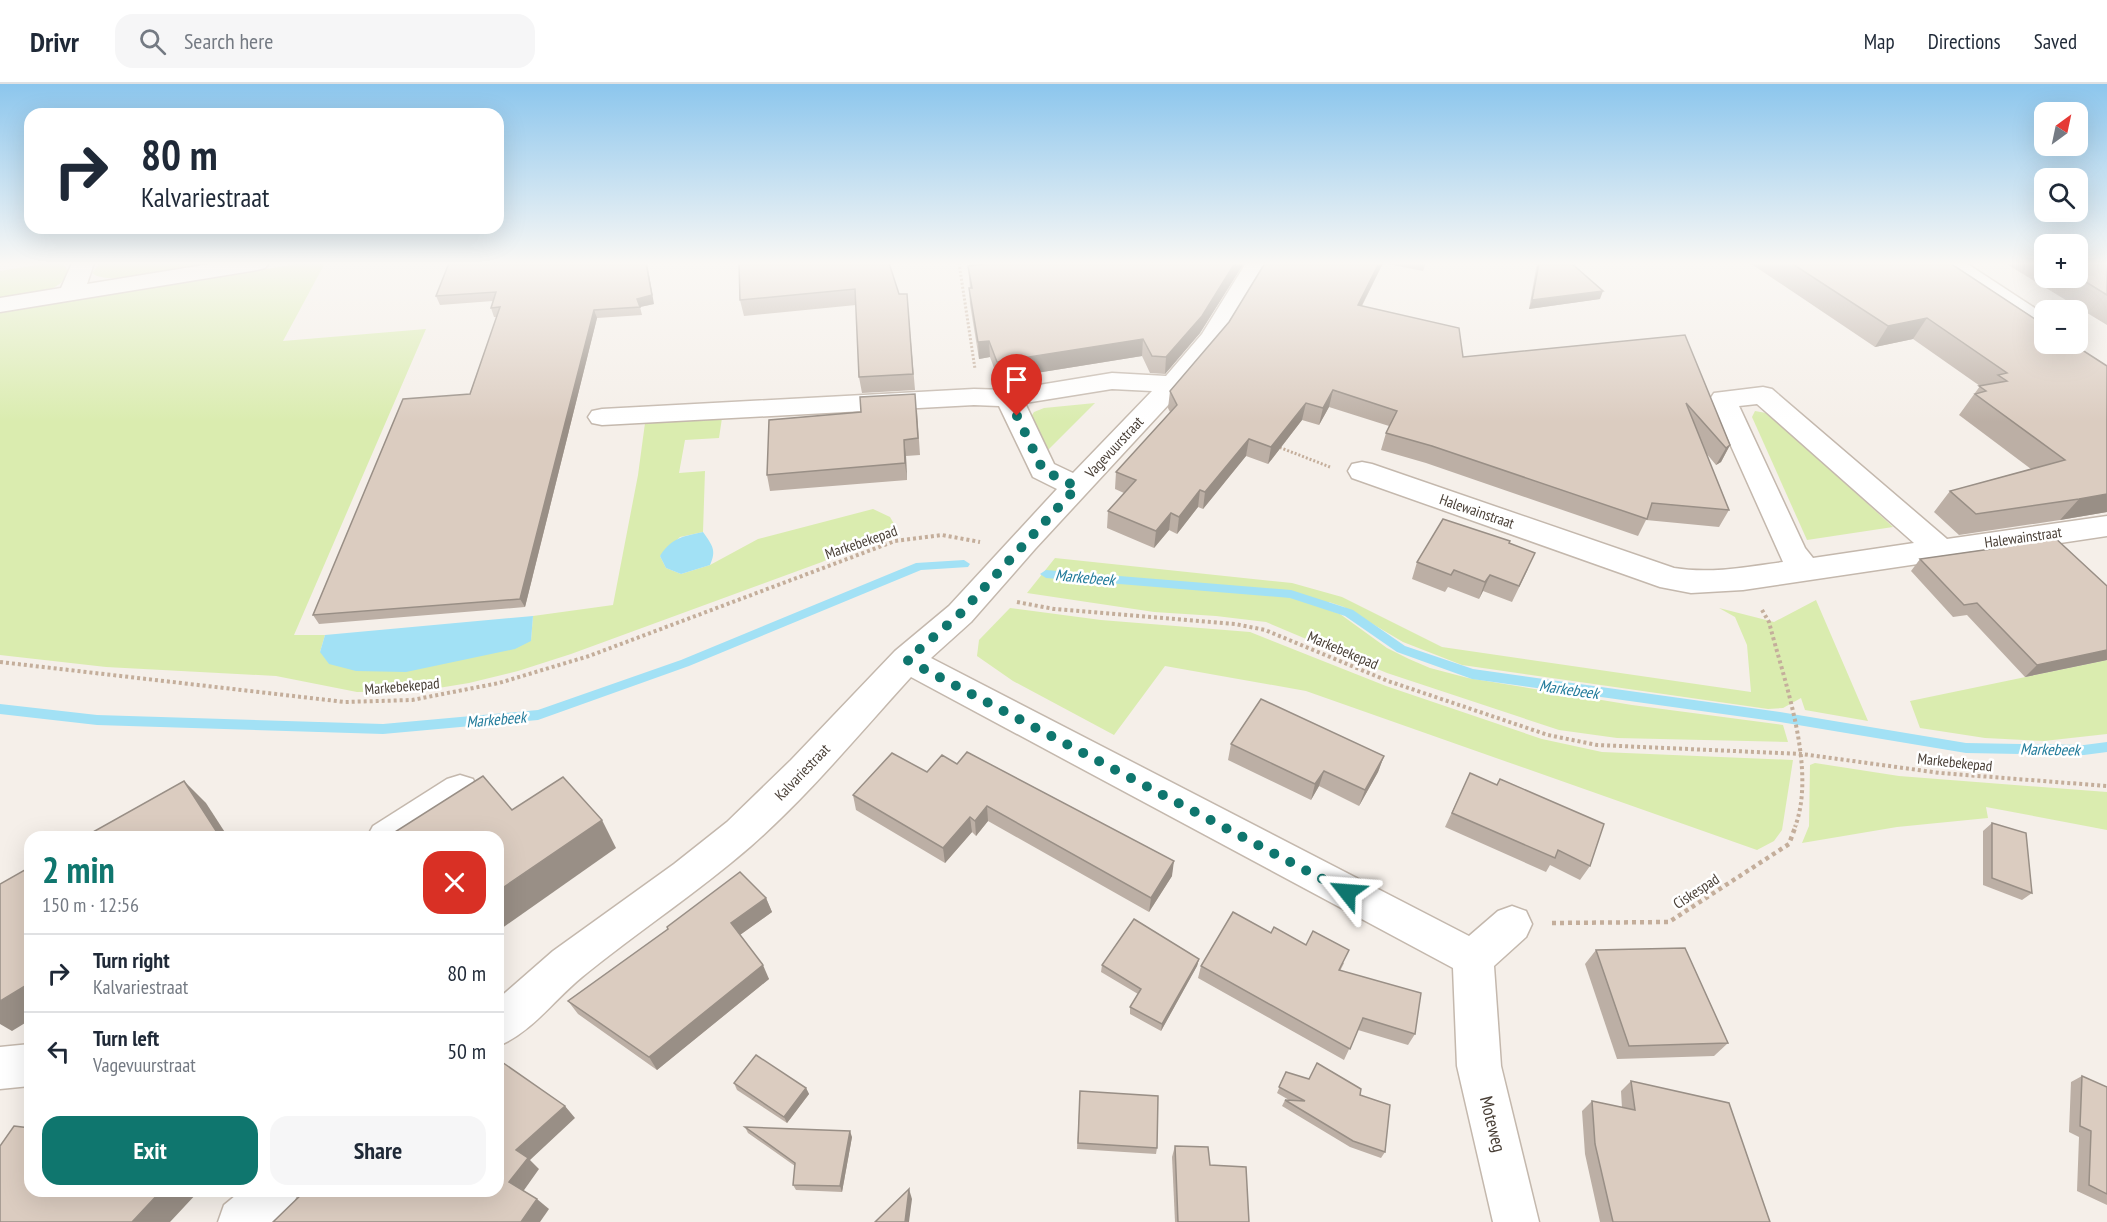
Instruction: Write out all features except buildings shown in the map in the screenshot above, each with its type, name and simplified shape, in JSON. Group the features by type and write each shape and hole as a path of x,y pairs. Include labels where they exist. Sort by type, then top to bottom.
{"street":[{"name":"Vagevuurstraat","path":"1009,398 1043,470 1077,487 1173,384 1212,338 1225,316"},
{"path":"602,417 974,397 1009,398 1112,381 1173,384"},
{"path":"1805,569 1792,553 1723,399 1763,395 1940,549"},
{"name":"Halewainstraat","path":"1362,471 1671,579 1691,582 1743,579 2107,526"},
{"name":"Kalvariestraat","path":"504,1021 567,964 688,876 740,834 804,770 907,660 960,614 1077,487"},
{"path":"907,660 1473,958 1512,924"},
{"path":"395,831 460,790"},
{"name":"Moteweg","path":"1473,958 1479,1066 1516,1222"},
{"path":"0,1068 24,1066"},
{"path":"241,1222 269,1197"}],"path":[{"path":"967,316 979,381 1009,398"},
{"path":"1274,446 1349,474 1362,471"},
{"name":"Markebekepad","path":"0,662 345,702 412,700 498,683 589,656 895,541 942,535 981,542 991,548 999,571 1015,602 1054,609 1235,624 1265,630 1388,681 1572,741 1597,745 1802,754 1940,773 2107,786"},
{"path":"1743,579 1769,622 1802,754"},
{"name":"Ciskespad","path":"1512,924 1669,922 1789,844 1798,819 1803,785 1802,754"}],"green space":[{"path":"0,316 296,316 283,341 426,329 294,635 325,635 320,652 531,641 533,616 613,605 638,475 645,423 722,418 719,438 685,440 679,473 705,471 703,532 680,537 660,556 666,568 681,574 710,565 758,539 873,509 890,517 897,529 822,562 571,654 518,671 469,683 420,691 357,692 276,676 106,667 0,655"},
{"path":"1095,403 1047,451 1031,417 1034,412 1044,408"},
{"path":"1755,411 1766,413 1782,425 1893,527 1807,540 1752,417"},
{"path":"1055,558 1292,583 1342,597 1442,647 1751,692 1747,645 1735,617 1719,608 1774,622 1816,600 1868,721 1805,710 1801,698 1783,708 1768,709 1462,665 1403,642 1344,607 1329,602 1326,609 1340,614 1387,648 1430,668 1468,678 1632,705 1783,725 1788,742 1617,738 1559,730 1387,673 1266,622 1154,612 1027,593"},
{"path":"1010,608 1101,620 1250,632 1386,686 1542,739 1602,752 1793,760 1782,830 1774,841 1757,850 1306,691 1165,666 1114,735 1013,681 977,656 979,640"},
{"path":"2107,660 2107,734 2044,741 1985,738 1920,728 1910,701"},
{"path":"1815,763 1899,776 2107,792 2107,830 1986,807 1988,818 1897,827 1802,843 1809,826 1810,765"}],"water":[{"path":"703,532 713,548 710,565 681,574 666,568 660,556 669,545 684,537"},
{"path":"533,616 531,641 515,649 406,672 356,671 329,664 320,652 325,635"}],"waterway":[{"name":"Markebeek","path":"0,709 97,720 383,729 538,715 685,663 920,566 964,564"},
{"name":"Markebeek","path":"1046,574 1291,594 1349,613 1401,649 1472,674 1780,717 1966,748 2084,750 2107,747"}],"route":[{"path":"1017,416 1043,470 1077,487 960,614 907,660 1347,892"}]}
